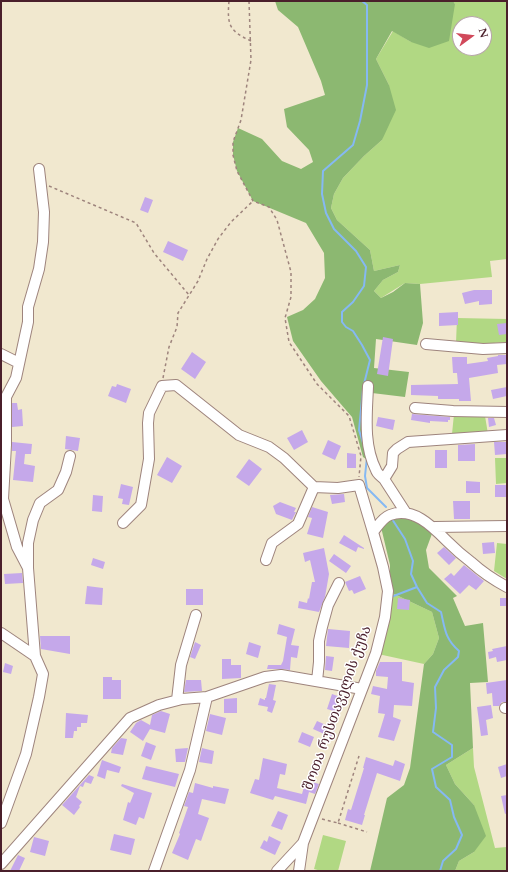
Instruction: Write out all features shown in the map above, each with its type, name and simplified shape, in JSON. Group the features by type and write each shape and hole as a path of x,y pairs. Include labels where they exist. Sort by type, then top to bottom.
{"street":[{"path":"28,568 18,547 3,499 6,445 3,425 6,397 16,378 28,322 28,307 39,269 43,242 44,212 39,169"},
{"path":"426,344 483,349 507,348"},
{"path":"1,354 19,363"},
{"path":"123,523 141,505 149,459 149,413 162,386 176,385 239,435 268,447 284,458 314,487 338,488 358,485"},
{"path":"368,386 368,447 376,472 384,479 406,513"},
{"path":"415,408 453,411 507,412"},
{"path":"384,479 392,466 393,453 396,449 408,442 507,435"},
{"path":"1,823 26,754 40,697 43,674 35,656 28,568 28,543 33,520 40,503 58,490 66,472 70,456"},
{"name":"შოთა რუსთაველის ქუჩა","path":"303,843 376,653 385,617 388,591 384,567 358,485"},
{"path":"266,560 272,543 298,524 314,487"},
{"path":"373,532 383,519 390,515 406,513 417,516 435,527 449,542 484,573 507,587"},
{"path":"435,527 507,526"},
{"path":"317,680 319,641 322,627 328,605 339,583"},
{"path":"177,700 181,665 196,615"},
{"path":"1,633 35,656"},
{"path":"1,864 130,718 159,705 177,700 207,697 265,677 281,676 317,680 362,689"},
{"path":"154,871 190,770 207,697"},
{"path":"277,871 303,843"},
{"path":"299,871 303,843"}],"path":[{"path":"229,1 228,15 232,29 237,35 251,41"},
{"path":"249,1 251,60 241,120 233,142 233,155 237,171 253,201 269,207 277,220 291,272 291,297 285,318 290,342 317,384 349,416 361,456 358,485"},
{"path":"41,182 136,223 154,253 189,295"},
{"path":"162,386 169,347 177,328 178,313 198,281 207,259 218,239 231,222 253,201"},
{"path":"338,823 359,756"},
{"path":"314,816 367,832"}],"green space":[{"path":"275,1 453,1 455,4 449,41 429,48 411,42 392,31 376,59 389,85 396,110 382,140 343,178 334,194 331,208 337,220 370,250 374,271 400,265 398,272 383,280 374,291 381,298 393,292 405,283 420,284 423,323 417,345 376,339 374,368 409,372 405,397 372,393 368,435 375,465 363,457 352,417 321,381 293,341 287,317 303,310 315,299 325,278 324,253 306,223 253,201 237,171 233,155 233,142 238,128 262,139 282,161 301,169 313,162 309,150 287,127 284,109 325,95 321,81 298,27 278,10"},
{"path":"453,1 507,1 507,259 490,261 492,277 420,284 405,283 381,298 374,291 383,280 398,272 400,265 374,271 370,250 337,220 331,208 334,194 343,178 382,140 389,85 376,59 393,31 411,42 455,4"},
{"path":"457,318 507,319 506,342 481,344 456,343"},
{"path":"454,414 485,416 488,434 452,434"},
{"path":"495,458 507,458 507,483 496,484"},
{"path":"407,515 433,531 426,550 429,568 457,596 453,598 465,626 483,623 488,682 470,683 473,748 446,765 455,784 474,805 486,836 474,852 459,861 455,871 370,871 387,798 404,785 410,768 424,664 433,654 439,638 432,612 390,592 390,565 381,527 386,519"},
{"path":"497,543 507,544 507,579 494,571"},
{"path":"390,592 432,612 439,638 433,654 424,664 378,654"},
{"path":"473,748 474,767 495,848 507,847 507,871 455,871 459,861 474,852 474,805 455,784 446,765"},
{"path":"323,835 346,841 338,871 321,871 314,869"}],"building":[{"path":"145,197 153,200 148,213 140,210"},
{"path":"168,241 188,250 183,261 163,252"},
{"path":"474,290 492,290 492,304 479,305 479,301 465,304 462,293"},
{"path":"458,312 458,325 439,326 439,313"},
{"path":"507,323 507,334 499,335 497,324"},
{"path":"383,337 393,339 388,376 377,374"},
{"path":"192,352 206,362 195,379 181,369"},
{"path":"498,355 507,355 507,364 497,365 498,373 469,378 471,401 459,401 459,399 438,399 438,396 411,395 411,385 458,384 457,373 453,373 452,357 467,357 467,364 488,361 487,358"},
{"path":"117,384 131,389 126,403 108,396 112,386 116,387"},
{"path":"507,387 507,396 493,399 491,390"},
{"path":"12,403 17,403 18,410 22,409 23,426 12,427"},
{"path":"412,414 450,417 450,420 448,420 448,422 430,421 430,423 411,420"},
{"path":"378,417 395,420 393,430 376,426"},
{"path":"488,418 494,418 496,425 489,427"},
{"path":"302,430 308,442 294,450 287,438"},
{"path":"66,436 80,438 78,451 65,449"},
{"path":"328,440 341,446 335,460 322,454"},
{"path":"12,442 32,444 31,454 25,454 24,464 35,466 33,482 13,480 16,451 12,451"},
{"path":"494,442 507,442 507,454 495,455"},
{"path":"475,444 475,461 458,461 458,445"},
{"path":"435,450 447,450 447,468 435,468"},
{"path":"347,453 356,454 356,468 347,468"},
{"path":"167,457 182,466 172,483 157,475"},
{"path":"249,459 262,469 249,486 236,477"},
{"path":"466,481 480,482 480,493 466,493"},
{"path":"121,484 133,487 129,505 122,504 123,499 118,498"},
{"path":"495,485 507,485 507,497 495,497"},
{"path":"344,494 345,502 332,504 330,495"},
{"path":"93,495 103,496 102,512 92,511"},
{"path":"453,501 470,501 470,519 454,519"},
{"path":"280,502 296,508 294,512 296,512 292,520 276,514 273,506"},
{"path":"312,507 328,512 323,538 307,534 312,518 308,517"},
{"path":"344,535 364,549 358,547 356,552 339,543"},
{"path":"494,542 495,553 483,554 482,543"},
{"path":"444,547 456,558 449,565 437,553"},
{"path":"324,548 329,574 325,597 319,612 298,608 299,601 307,603 312,582 315,582 310,560 305,562 303,553"},
{"path":"334,554 351,566 346,573 329,561"},
{"path":"93,558 105,562 103,569 91,565"},
{"path":"464,565 484,581 476,590 469,585 460,594 444,579 451,573 454,576"},
{"path":"22,573 23,583 5,584 4,574"},
{"path":"360,576 366,589 354,594 352,590 349,591 345,582"},
{"path":"87,586 103,588 102,605 85,604"},
{"path":"186,589 203,589 203,605 186,605"},
{"path":"398,598 410,600 409,610 397,609"},
{"path":"500,598 507,598 507,606 500,606"},
{"path":"279,624 295,629 291,645 299,646 297,658 291,657 290,670 267,669 268,665 281,665 283,661 287,637 277,634"},
{"path":"328,629 350,631 349,648 326,646"},
{"path":"40,636 70,636 70,654 41,649"},
{"path":"195,642 201,645 195,659 190,657"},
{"path":"249,642 261,646 258,658 246,654"},
{"path":"507,646 507,660 497,662 496,657 489,659 488,652 493,651 492,649"},
{"path":"326,656 334,657 332,671 325,670"},
{"path":"222,659 231,659 231,665 241,665 241,678 222,679"},
{"path":"380,662 402,662 402,681 414,683 412,706 394,705 393,717 401,720 394,741 378,737 385,714 378,713 380,696 371,694 373,686 387,689 388,677 376,676 376,671"},
{"path":"5,663 13,666 11,674 3,672"},
{"path":"103,677 112,677 112,680 121,680 121,699 103,699"},
{"path":"186,680 201,680 202,691 184,692"},
{"path":"507,680 507,702 502,702 499,706 493,706 492,693 487,694 486,683"},
{"path":"269,684 276,685 273,700 276,701 272,713 267,711 268,707 258,705 260,698 265,700"},
{"path":"332,694 343,698 340,713 327,709"},
{"path":"237,698 237,713 224,713 224,699"},
{"path":"491,705 493,718 486,720 488,735 481,736 477,707"},
{"path":"161,711 170,714 165,733 150,729 143,741 130,732 136,723 141,720 150,725 152,715"},
{"path":"66,713 88,715 87,723 81,723 81,727 77,727 77,731 74,731 73,738 65,738"},
{"path":"210,714 226,718 222,735 206,731"},
{"path":"317,721 335,729 331,737 313,729"},
{"path":"302,732 314,737 310,747 298,742"},
{"path":"121,738 127,739 123,755 111,753 112,748"},
{"path":"146,742 156,746 151,760 141,756"},
{"path":"188,748 185,762 176,762 175,749"},
{"path":"202,748 214,751 212,764 199,762"},
{"path":"366,757 393,766 395,760 405,764 400,781 377,773 362,825 345,820 348,809 351,810"},
{"path":"263,758 287,764 285,775 280,774 277,788 302,794 306,780 319,784 315,794 309,792 306,804 275,796 273,800 250,793 255,779 259,780"},
{"path":"102,760 121,767 119,773 107,770 105,779 97,776"},
{"path":"507,764 507,776 501,778 498,767"},
{"path":"146,766 179,774 175,787 142,779"},
{"path":"89,775 94,777 91,784 85,782 83,787 80,786 76,797 82,802 74,815 62,805"},
{"path":"195,783 213,788 213,786 229,789 225,804 202,799 198,814 209,818 201,841 196,839 188,860 172,853 180,834 179,833 188,807 184,806 189,792 193,793"},
{"path":"122,784 152,793 144,819 139,817 136,825 123,820 128,802 130,803 134,793 121,786"},
{"path":"507,795 507,813 505,814 501,796"},
{"path":"278,811 288,815 282,830 271,826"},
{"path":"114,834 135,839 131,855 110,850"},
{"path":"269,836 281,842 275,855 260,848 264,840 267,842"},
{"path":"34,837 49,841 45,856 30,852"},
{"path":"18,855 25,858 19,871 10,871"}],"waterway":[{"path":"362,1 367,5 367,85 360,121 353,145 323,171 322,194 326,213 334,229 356,251 366,267 364,286 353,302 342,312 342,322 346,327 353,331 370,360 364,384"},
{"path":"363,389 359,430 363,443"},
{"path":"367,457 365,476 367,488 386,507"},
{"path":"392,519 405,539 413,561 411,574 417,587 427,603 441,612 448,638 454,647 459,651 458,657 444,670 435,687 436,708 433,732 452,745 452,757 432,769 436,787 450,800 454,817 462,835 456,849 443,861 440,871"},
{"path":"391,597 417,587"}]}
